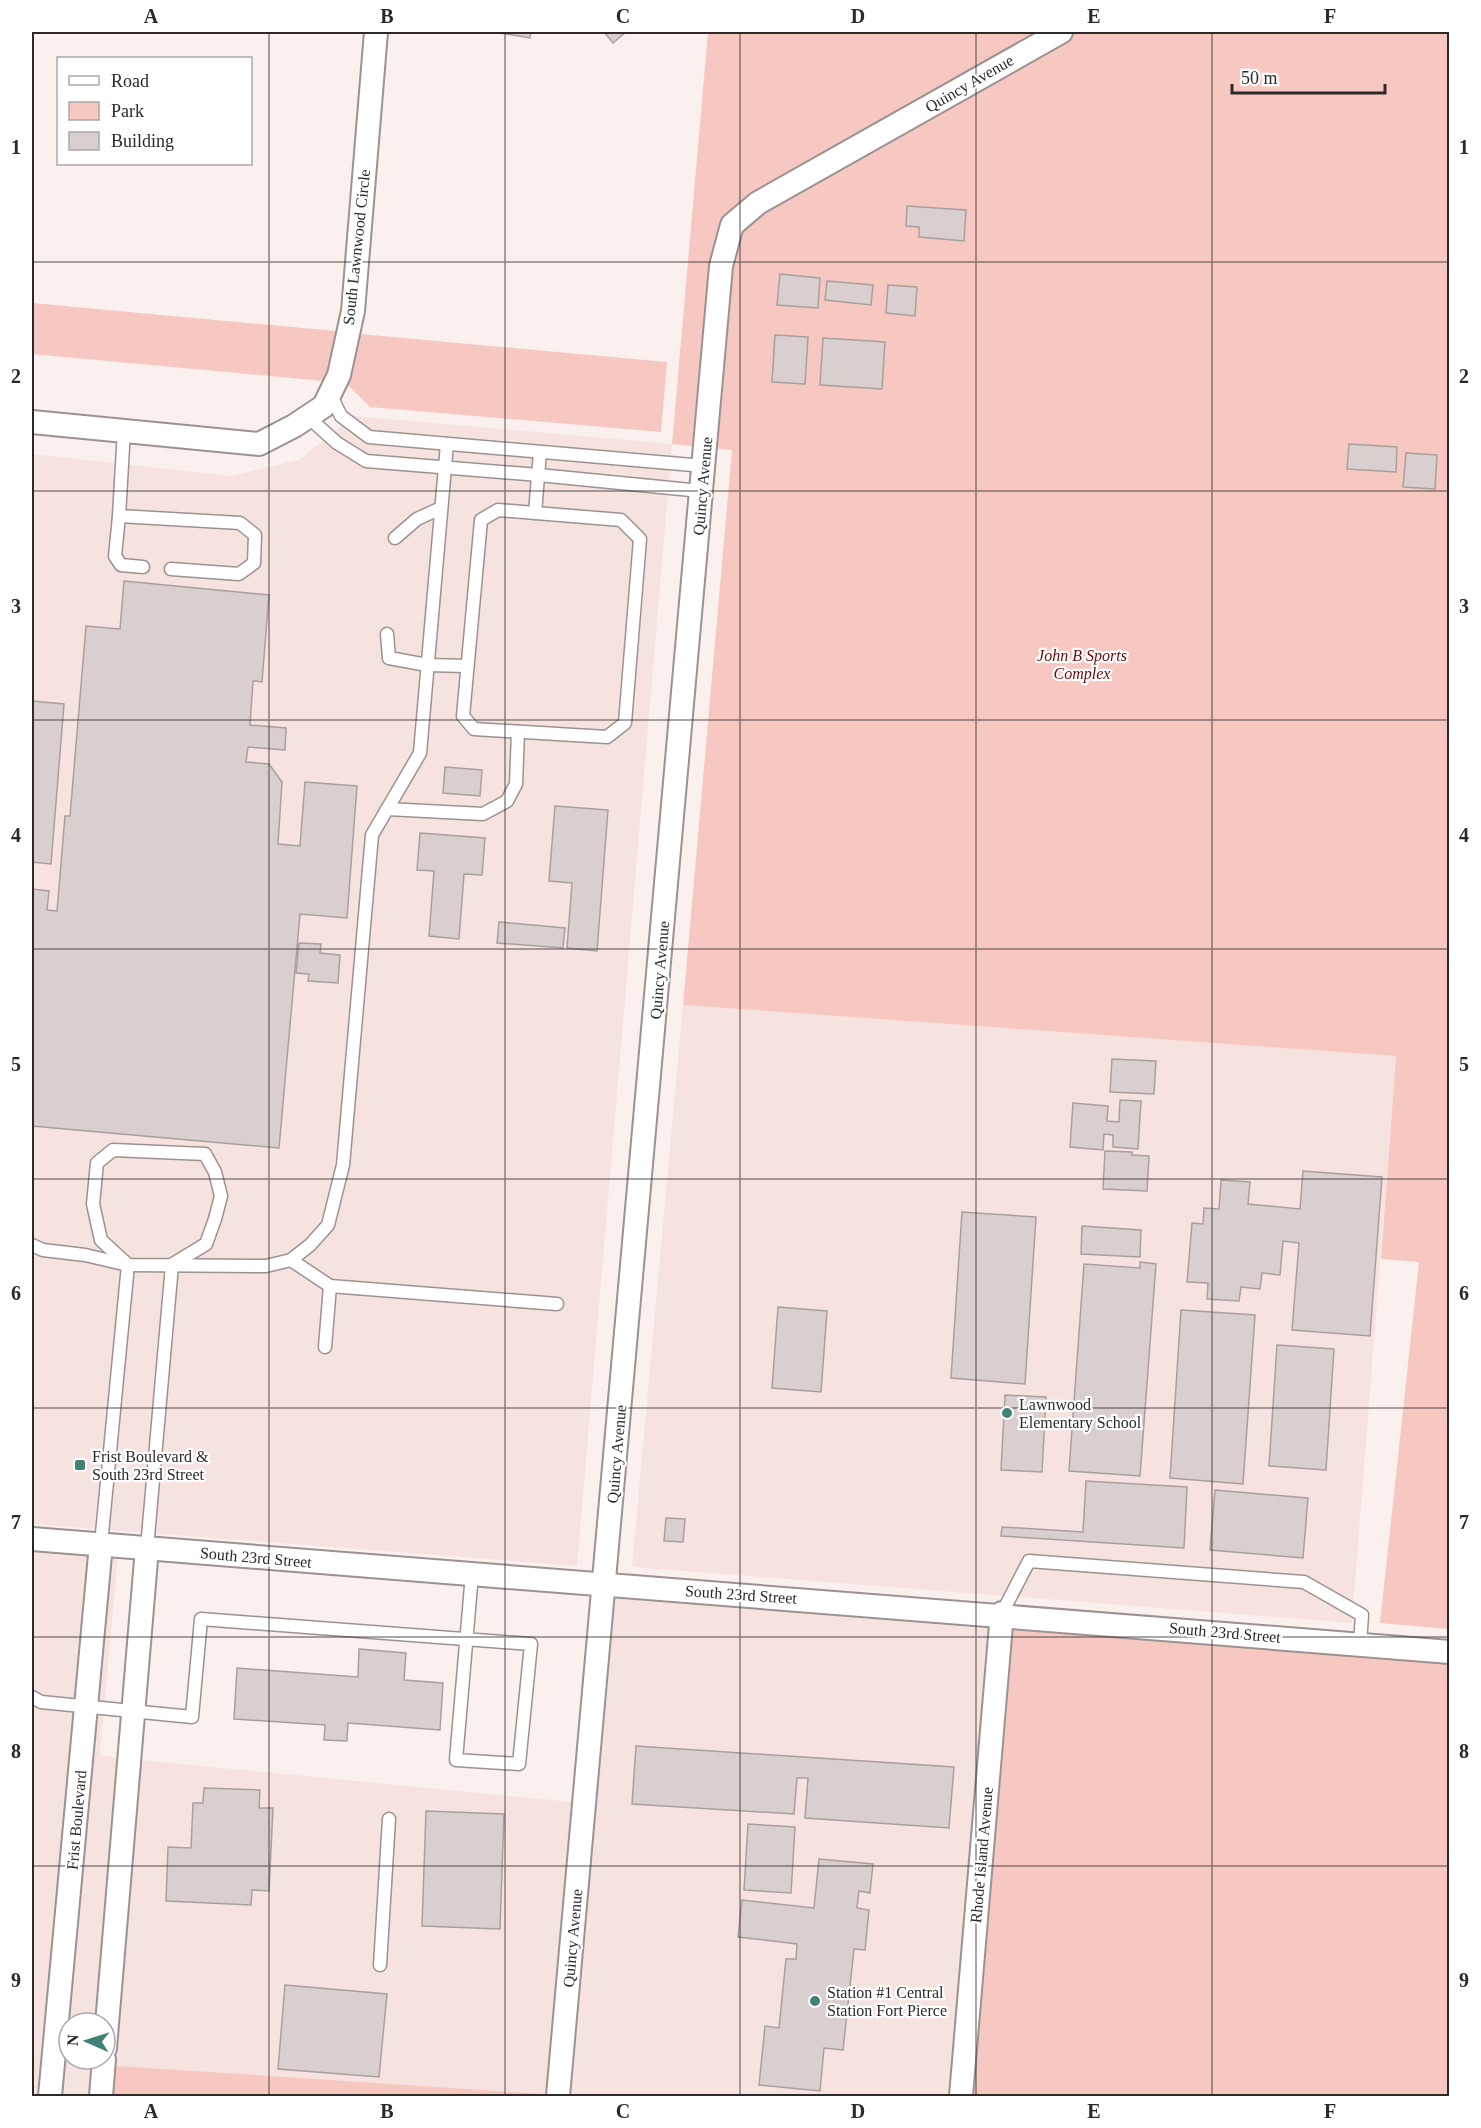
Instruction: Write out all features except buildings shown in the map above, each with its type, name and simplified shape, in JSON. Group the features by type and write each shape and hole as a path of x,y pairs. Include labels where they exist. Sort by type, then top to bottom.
{"street":[{"name":"South Lawnwood Circle","path":"32,422 259,444 324,406 339,375 353,311 376,32"},
{"name":"Quincy Avenue","path":"558,2097 721,266 732,225 758,204 1060,32"},
{"name":"South 23rd Street","path":"32,1539 1002,1613 1449,1652"},
{"name":"Frist Boulevard","path":"50,2097 101,1544"},
{"path":"108,2011 147,1548"},
{"name":"Rhode Island Avenue","path":"961,2097 1002,1613"},
{"path":"101,2097 103,2071"}],"lane":[{"path":"330,394 341,416 369,437 704,466"},
{"path":"308,417 337,443 366,461 701,491"},
{"path":"124,430 115,556 121,565 143,567"},
{"path":"32,1245 43,1250 128,1265 266,1266 291,1260 310,1245 328,1225 343,1165 372,835 420,753 447,444"},
{"path":"535,513 540,452"},
{"path":"395,538 417,519 441,508"},
{"path":"498,510 535,513 621,520 640,539 625,723 607,737 474,729 463,716 481,520 498,510"},
{"path":"119,516 240,524 255,535 254,563 239,574 171,569"},
{"path":"387,634 386,646 389,658 428,665 467,666"},
{"path":"387,809 483,814 507,801 516,784 518,732"},
{"path":"128,1265 101,1240 93,1204 97,1163 113,1150 205,1154 215,1172 221,1196 206,1244 172,1265"},
{"path":"291,1260 330,1286 557,1304"},
{"path":"101,1544 128,1265"},
{"path":"147,1548 172,1265"},
{"path":"325,1347 330,1286"},
{"path":"1002,1613 1029,1561 1304,1582 1362,1615 1360,1644"},
{"path":"32,1696 41,1702 192,1717 201,1619 467,1640 531,1644 519,1764 456,1760 467,1640 472,1574"},
{"path":"380,1965 389,1819"}],"shaded area":[{"path":"354,416 672,444 577,1566 32,1524 32,454 231,476 299,460"},
{"name":"Lawnwood Elementary School","path":"683,1005 1396,1056 1352,1623 632,1567"},
{"path":"32,1550 88,1554 38,2096 32,2096"},
{"path":"112,1556 118,1556 100,1755 118,1758 97,2011 70,2011"},
{"path":"615,1596 989,1623 949,2096 570,2095"},
{"path":"141,1760 572,1802 546,2094 117,2067"},
{"path":"64,2071 92,2071 90,2096 62,2096"}],"green space":[{"name":"John B Sports Complex","path":"708,32 1449,32 1449,1629 1380,1623 1419,1262 1381,1259 1396,1056 683,1005 732,450 672,444"},
{"path":"32,303 336,331 323,381 32,354"},
{"path":"360,334 667,362 661,432 370,407 347,384"},
{"path":"1013,1625 1449,1662 1449,2096 973,2096"},
{"path":"117,2066 546,2094 546,2096 113,2096"}],"place":[{"name":"Lawnwood Elementary School","path":"1007,1413"},
{"name":"Frist Boulevard & South 23rd Street","path":"80,1465"},
{"name":"Station #1 Central Station Fort Pierce","path":"815,2001"}]}
